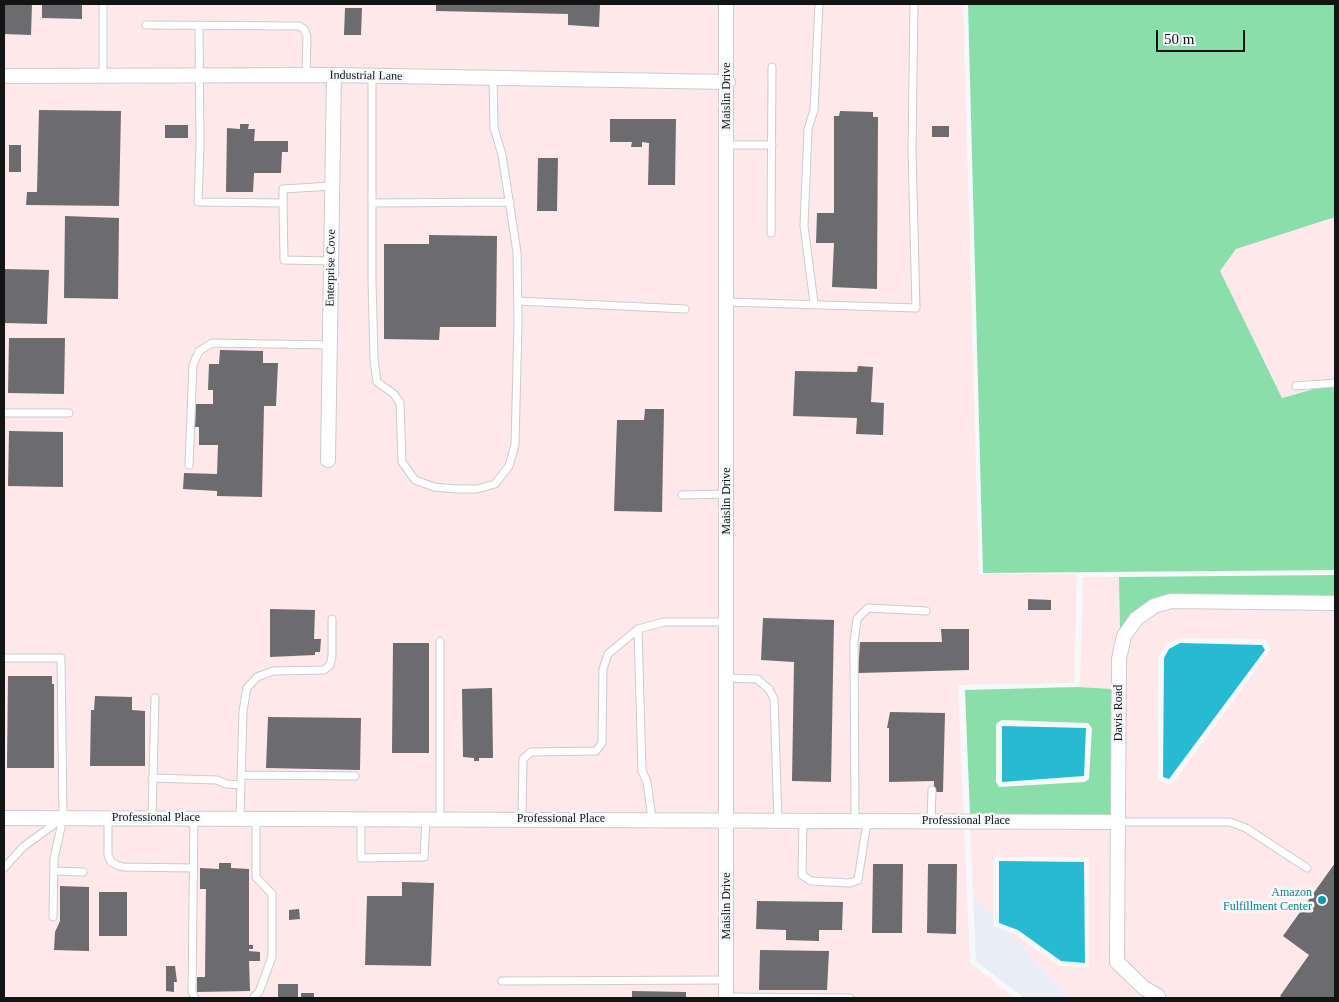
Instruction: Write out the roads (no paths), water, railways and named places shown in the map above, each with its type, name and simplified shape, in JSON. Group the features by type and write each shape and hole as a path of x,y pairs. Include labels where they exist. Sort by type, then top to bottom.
{"street":[{"name":"Maislin Drive","path":"726,4 728,82 726,998"},
{"name":"Industrial Lane","path":"4,76 334,75 728,82"},
{"name":"Enterprise Cove","path":"328,460 334,75"},
{"name":"Davis Road","path":"1160,997 1144,988 1117,962 1119,659 1124,636 1136,619 1154,606 1171,601 1335,603"},
{"name":"Professional Place","path":"4,818 522,818 861,822 1118,822"}],"lane":[{"path":"103,4 103,76"},
{"path":"814,303 804,226 808,129 814,110 819,4"},
{"path":"728,302 814,303 916,308 912,149 914,4"},
{"path":"146,25 299,26 304,29 307,36 306,75"},
{"path":"199,25 200,145 198,202 283,203"},
{"path":"771,233 772,66"},
{"path":"372,76 374,359 377,382 394,394 400,402 402,462 415,480 434,486 477,489 495,484 509,466 515,445 518,301 517,252 502,154 494,128 493,78"},
{"path":"728,146 772,145"},
{"path":"331,261 284,260 283,189 332,186"},
{"path":"372,203 510,202"},
{"path":"518,301 685,309"},
{"path":"189,465 193,365 199,352 212,343 330,345"},
{"path":"1296,386 1335,383"},
{"path":"4,414 69,413"},
{"path":"682,495 727,494"},
{"path":"803,821 802,875 811,881 850,883 858,880 861,822 854,642 857,620 868,608 926,611"},
{"path":"240,818 243,711 247,688 257,677 274,671 324,670 330,666 332,656 332,619"},
{"path":"522,818 523,759 531,752 596,751 602,743 603,669 608,654 638,629 664,622 727,622"},
{"path":"638,629 642,771 647,782 652,819"},
{"path":"362,818 362,858 424,857 433,818 440,641"},
{"path":"4,658 61,658 62,818 54,859 53,917"},
{"path":"727,678 757,679 769,689 774,699 778,820"},
{"path":"152,818 152,778 155,760 155,698"},
{"path":"241,775 355,776"},
{"path":"152,778 216,780 226,784 241,784"},
{"path":"931,821 932,790"},
{"path":"4,868 23,847 62,818"},
{"path":"108,818 108,855 111,862 124,868 193,868"},
{"path":"194,818 192,992 195,998"},
{"path":"254,998 259,992 272,957 272,894 256,877 256,818"},
{"path":"1118,822 1230,822 1246,828 1307,868"},
{"path":"54,872 83,872"},
{"path":"502,981 726,980"},
{"path":"726,998 850,998"}],"water":[{"path":"1180,643 1262,645 1265,650 1169,779 1163,777 1164,658 1169,649"},
{"path":"1002,726 1086,728 1084,776 1002,782"},
{"path":"999,861 1084,862 1085,963 1061,961 1018,930 999,923"}],"place":[{"name":"Amazon Fulfillment Center","path":"1322,900"}]}
